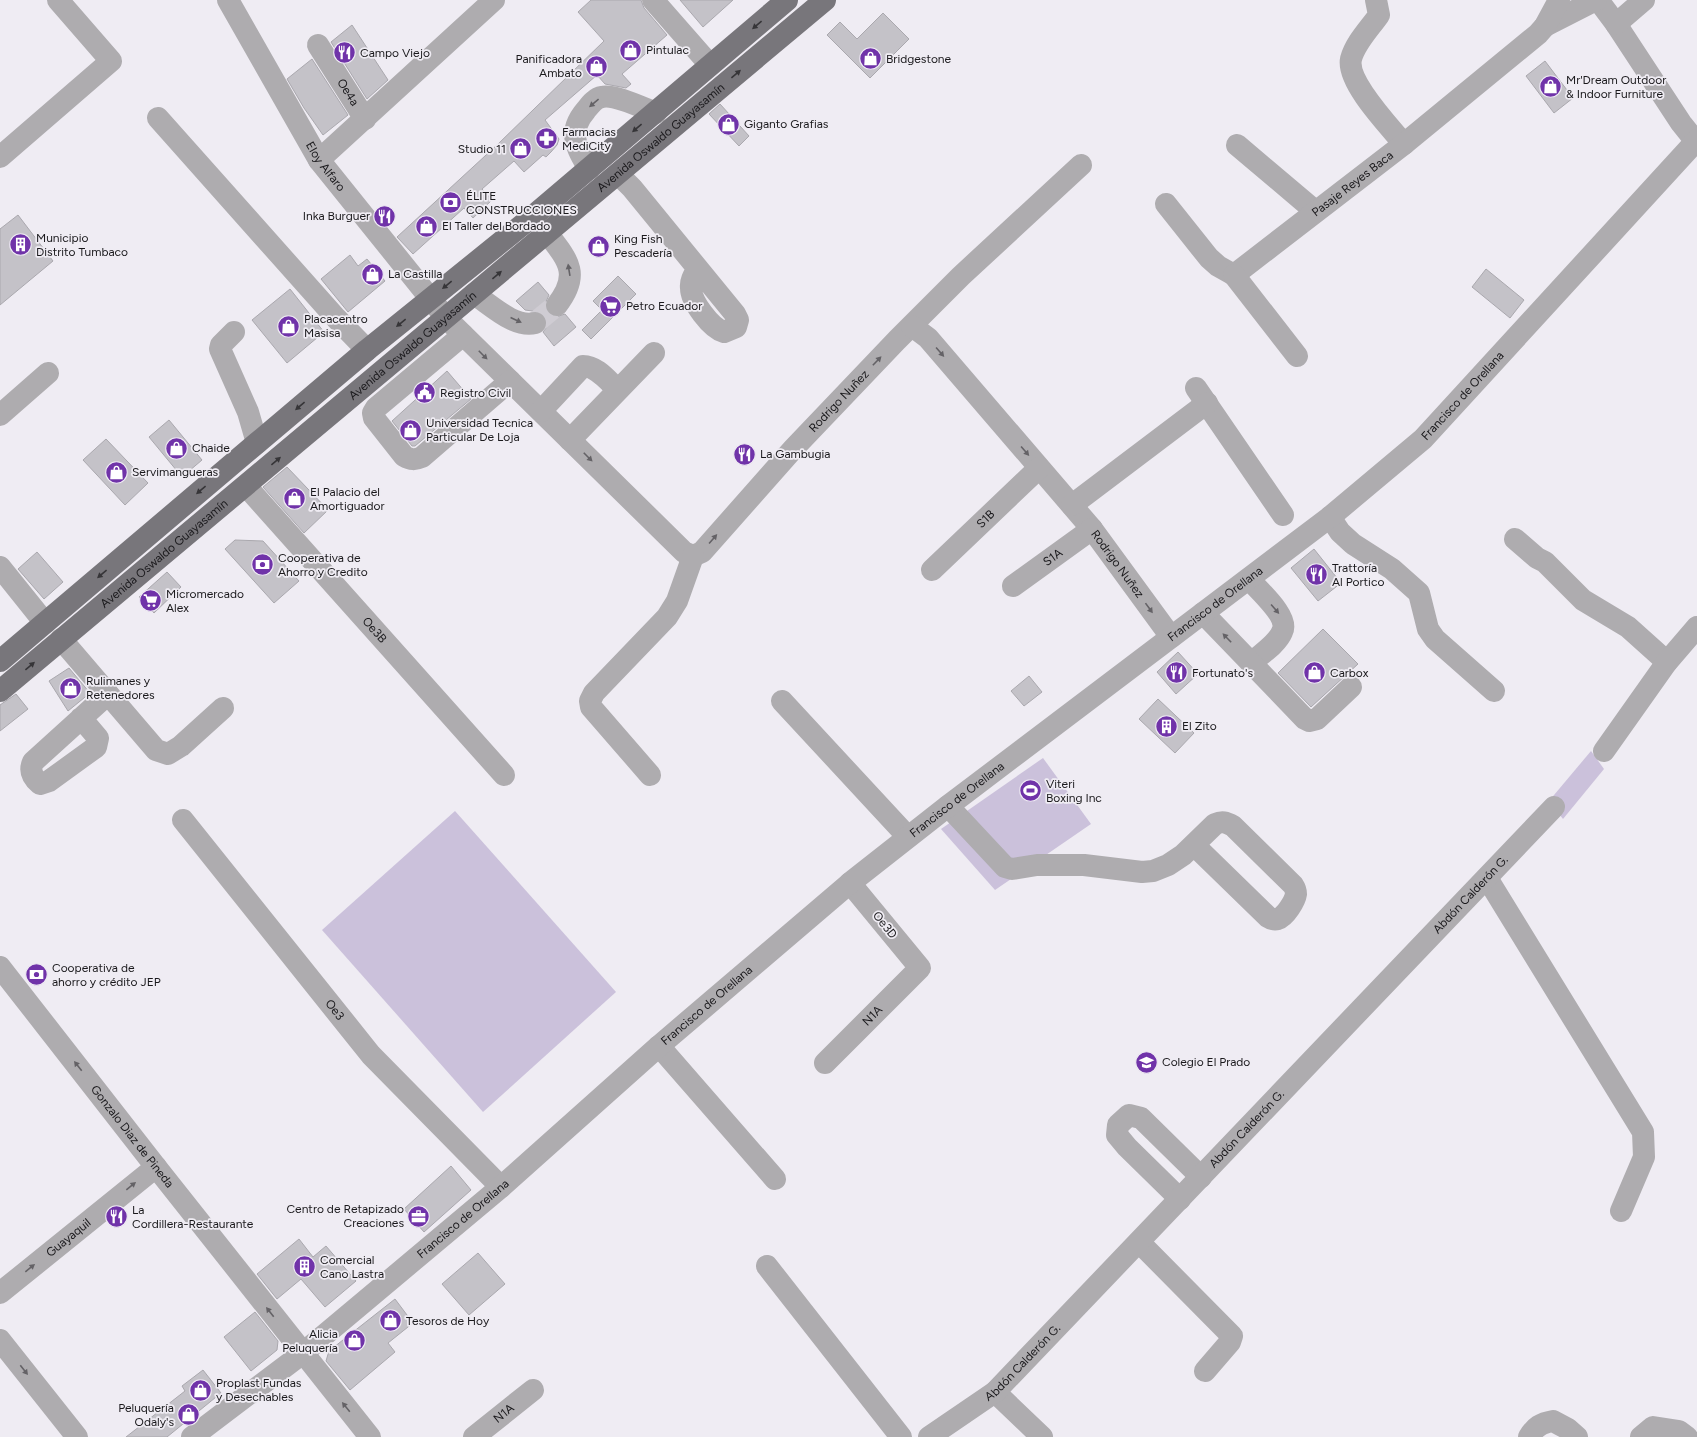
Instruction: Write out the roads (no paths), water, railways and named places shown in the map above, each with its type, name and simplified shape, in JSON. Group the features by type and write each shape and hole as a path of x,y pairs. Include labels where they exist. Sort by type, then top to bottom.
{"main road":[{"name":"Avenida Oswaldo Guayasamín","path":"0,661 367,350 656,113 787,0"},
{"name":"Avenida Oswaldo Guayasamín","path":"0,691 825,0"}],"street":[{"path":"0,157 111,61 58,0"},
{"name":"Eloy Alfaro","path":"228,0 319,160 446,318"},
{"path":"319,160 494,0"},
{"path":"653,0 710,65"},
{"path":"1376,0 1379,15 1359,42 1350,60 1354,75 1363,96 1404,144"},
{"name":"Pasaje Reyes Baca","path":"1234,275 1315,211 1404,144 1538,34 1545,26 1559,0"},
{"path":"1597,0 1616,24 1681,123 1696,142"},
{"name":"Pasaje Reyes Baca","path":"1545,26 1597,0"},
{"path":"1616,24 1644,0"},
{"name":"Oe4a","path":"318,45 365,118"},
{"path":"589,169 575,142 575,129 579,118 594,100 603,96 614,97 656,113"},
{"path":"158,118 331,312 367,350"},
{"name":"Francisco de Orellana","path":"192,1437 303,1353 501,1187 659,1046 850,883 948,806 1171,637 1249,580 1330,517 1423,439 1696,142"},
{"path":"1238,145 1315,211"},
{"path":"912,326 961,276 1081,165"},
{"path":"618,174 637,194 697,270"},
{"path":"1166,204 1209,258 1218,266 1234,275 1297,356"},
{"path":"547,233 569,264 570,279 566,294 557,305"},
{"path":"474,294 507,316 519,322 528,325 535,323"},
{"path":"446,318 684,552 693,556 677,601 668,616 594,693 590,701 591,707 650,775"},
{"name":"Rodrigo Nuñez","path":"693,556 702,552 794,448 912,326 928,338 1092,529 1171,637"},
{"path":"234,332 221,345 220,349 248,412 257,443"},
{"path":"463,335 376,408 373,413 374,418 404,456 409,459 416,460 422,457 510,381"},
{"path":"570,440 654,353"},
{"path":"540,411 583,366 589,366 618,389"},
{"path":"0,415 48,372"},
{"path":"1072,506 1202,396 1283,515"},
{"name":"S1B","path":"932,570 1039,468"},
{"name":"Oe3B","path":"246,486 504,775"},
{"path":"1330,517 1340,532 1353,544 1392,569 1419,593 1428,630 1435,639 1494,691"},
{"name":"S1A","path":"1013,586 1092,529"},
{"path":"1516,539 1537,558 1545,562 1583,600 1628,627 1667,662"},
{"path":"0,567 45,623"},
{"path":"1249,580 1278,612 1283,619 1284,625 1282,633 1276,641 1251,663"},
{"path":"1203,613 1305,719 1309,721 1317,719 1351,687"},
{"path":"1604,750 1667,662 1697,626"},
{"path":"61,639 156,750 168,754 181,746 223,708"},
{"path":"81,718 108,694"},
{"path":"782,701 908,837"},
{"path":"948,806 1005,867 1012,869 1037,865 1084,864 1142,872 1153,871 1168,865 1183,855 1215,824 1225,822 1233,826 1293,885 1296,891 1294,901 1283,916 1278,919 1268,917 1194,845"},
{"name":"Abdón Calderón G.","path":"929,1437 995,1392 1488,878 1554,807"},
{"name":"Oe3","path":"183,820 371,1055 501,1187"},
{"path":"1488,878 1643,1132 1644,1157 1621,1211"},
{"name":"Oe3D","path":"850,883 920,968"},
{"name":"N1A","path":"825,1064 920,968"},
{"name":"Gonzalo Diaz de Pineda","path":"3,976 156,1166 370,1437"},
{"path":"659,1046 775,1179"},
{"path":"1180,1199 1127,1147 1117,1135 1118,1125 1129,1115 1141,1118 1201,1177"},
{"name":"Guayaquil","path":"0,1293 156,1166"},
{"path":"1139,1242 1232,1336 1230,1342 1205,1371"},
{"path":"767,1266 901,1437"},
{"path":"0,1340 77,1437"},
{"name":"N1A","path":"474,1437 533,1390"},
{"path":"995,1392 1042,1437"},
{"path":"1528,1437 1534,1429 1542,1423 1553,1421 1568,1429 1577,1437"},
{"path":"1641,1437 1653,1427 1679,1431 1687,1437"}],"tunnel":[{"path":"535,323 557,305"}],"place":[{"name":"Pintulac","path":"631,50"},
{"name":"Campo Viejo","path":"344,53"},
{"name":"Bridgestone","path":"870,59"},
{"name":"Panificadora Ambato","path":"597,66"},
{"name":"Mr'Dream Outdoor & Indoor Furniture","path":"1550,87"},
{"name":"Giganto Grafias","path":"729,124"},
{"name":"Farmacias MediCity","path":"546,139"},
{"name":"Studio 11","path":"521,149"},
{"name":"ÉLITE CONSTRUCCIONES","path":"450,203"},
{"name":"Inka Burguer","path":"385,216"},
{"name":"El Taller del Bordado","path":"426,226"},
{"name":"Municipio Distrito Tumbaco","path":"20,245"},
{"name":"King Fish Pescadería","path":"598,246"},
{"name":"La Castilla","path":"372,274"},
{"name":"Petro Ecuador","path":"611,306"},
{"name":"Placacentro Masisa","path":"288,326"},
{"name":"Registro Civil","path":"425,393"},
{"name":"Universidad Tecnica Particular De Loja","path":"411,430"},
{"name":"Chaide","path":"176,448"},
{"name":"La Gambugia","path":"745,454"},
{"name":"Servimangueras","path":"116,472"},
{"name":"El Palacio del Amortiguador","path":"295,499"},
{"name":"Cooperativa de Ahorro y Credito","path":"262,565"},
{"name":"Trattoría Al Portico","path":"1316,575"},
{"name":"Micromercado Alex","path":"151,601"},
{"name":"Fortunato's","path":"1177,673"},
{"name":"Carbox","path":"1314,673"},
{"name":"Rulimanes y Retenedores","path":"71,688"},
{"name":"El Zito","path":"1166,726"},
{"name":"Viteri Boxing Inc","path":"1031,791"},
{"name":"Cooperativa de ahorro y crédito JEP","path":"37,975"},
{"name":"Colegio El Prado","path":"1147,1062"},
{"name":"Centro de Retapizado Creaciones","path":"419,1216"},
{"name":"La Cordillera-Restaurante","path":"117,1217"},
{"name":"Comercial Cano Lastra","path":"305,1267"},
{"name":"Tesoros de Hoy","path":"391,1321"},
{"name":"Alicia Peluquería","path":"354,1341"},
{"name":"Proplast Fundas y Desechables","path":"201,1390"},
{"name":"Peluquería Odaly's","path":"189,1415"}]}
